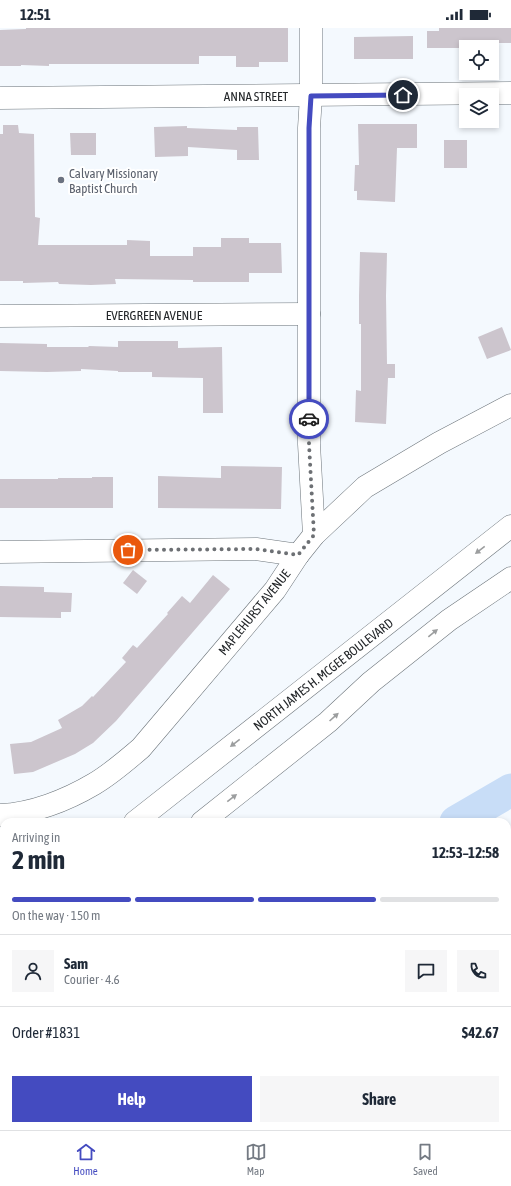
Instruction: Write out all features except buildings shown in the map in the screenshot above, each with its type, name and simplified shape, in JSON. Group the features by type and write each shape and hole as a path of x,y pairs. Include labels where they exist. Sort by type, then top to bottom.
{"street":[{"path":"311,28 311,96 309,128 309,444 314,535"},
{"name":"ANNA STREET","path":"0,98 511,93"},
{"name":"EVERGREEN AVENUE","path":"0,316 309,314"},
{"name":"MAPLEHURST AVENUE","path":"0,815 40,807 63,799 94,784 121,765 141,748 275,590 298,555 314,535 365,487 439,444 511,405"},
{"name":"NORTH JAMES H. MCGEE BOULEVARD","path":"140,818 511,526"},
{"path":"0,552 256,549 298,555"},
{"path":"207,818 328,722 371,682 449,620 511,578"}],"waterway":[{"path":"463,818 511,790"}],"way so far":[{"path":"128,550 256,549 298,555 314,535 309,419"}],"place":[{"name":"Calvary Missionary Baptist Church","path":"61,180"}],"route":[{"path":"309,419 309,128 311,96 403,95"}]}
